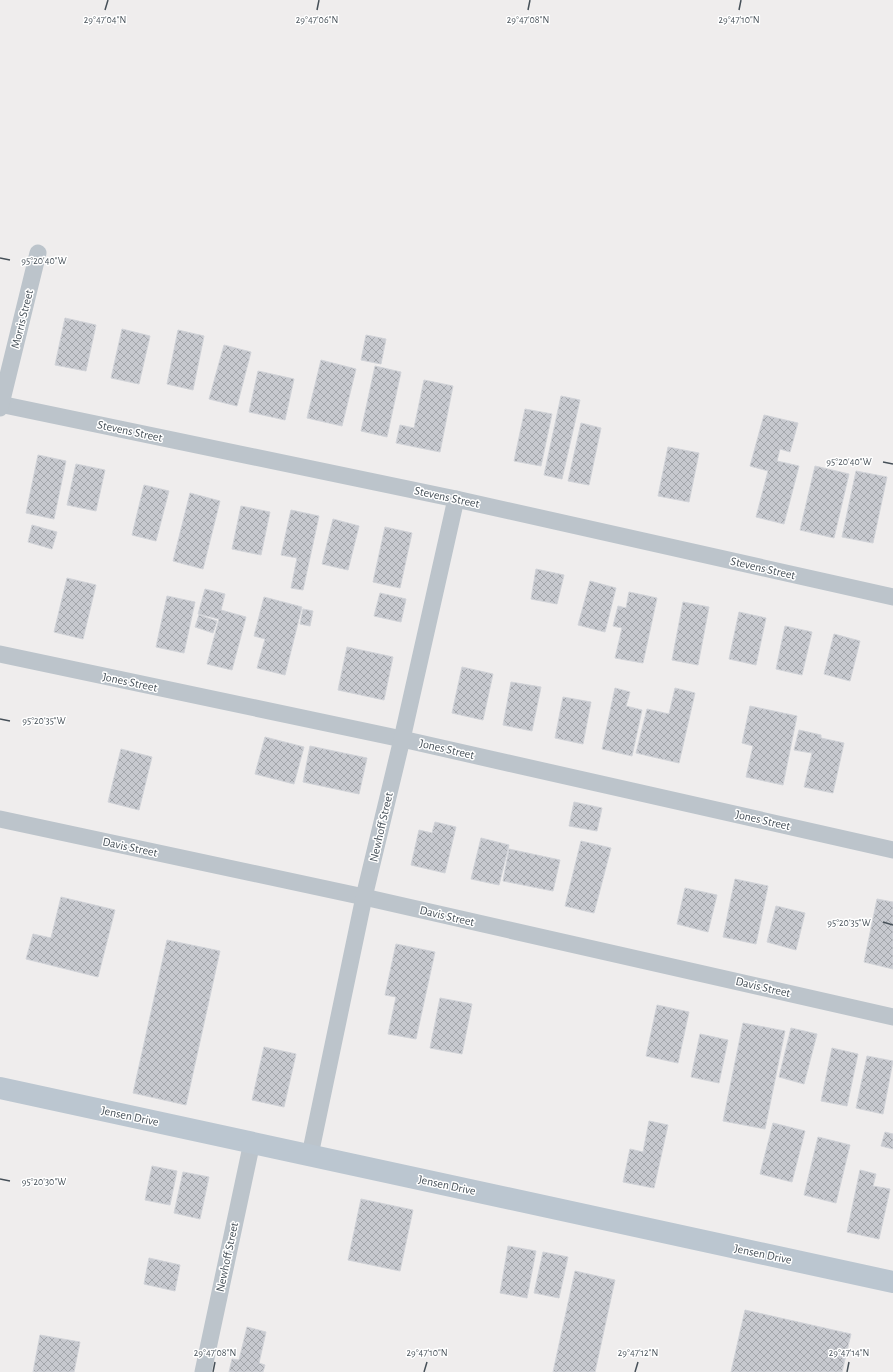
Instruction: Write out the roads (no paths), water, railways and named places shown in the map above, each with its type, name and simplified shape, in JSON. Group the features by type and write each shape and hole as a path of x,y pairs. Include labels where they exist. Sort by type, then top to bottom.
{"main road":[{"name":"Jensen Drive","path":"0,1088 893,1282"}],"street":[{"name":"Morris Street","path":"0,406 38,253"},
{"name":"Stevens Street","path":"0,406 456,499 893,597"},
{"name":"Newhoff Street","path":"310,1155 364,897 402,738 456,499"},
{"name":"Jones Street","path":"0,654 402,738 893,850"},
{"name":"Davis Street","path":"0,819 364,897 893,1017"},
{"name":"Newhoff Street","path":"203,1372 252,1142"}]}
